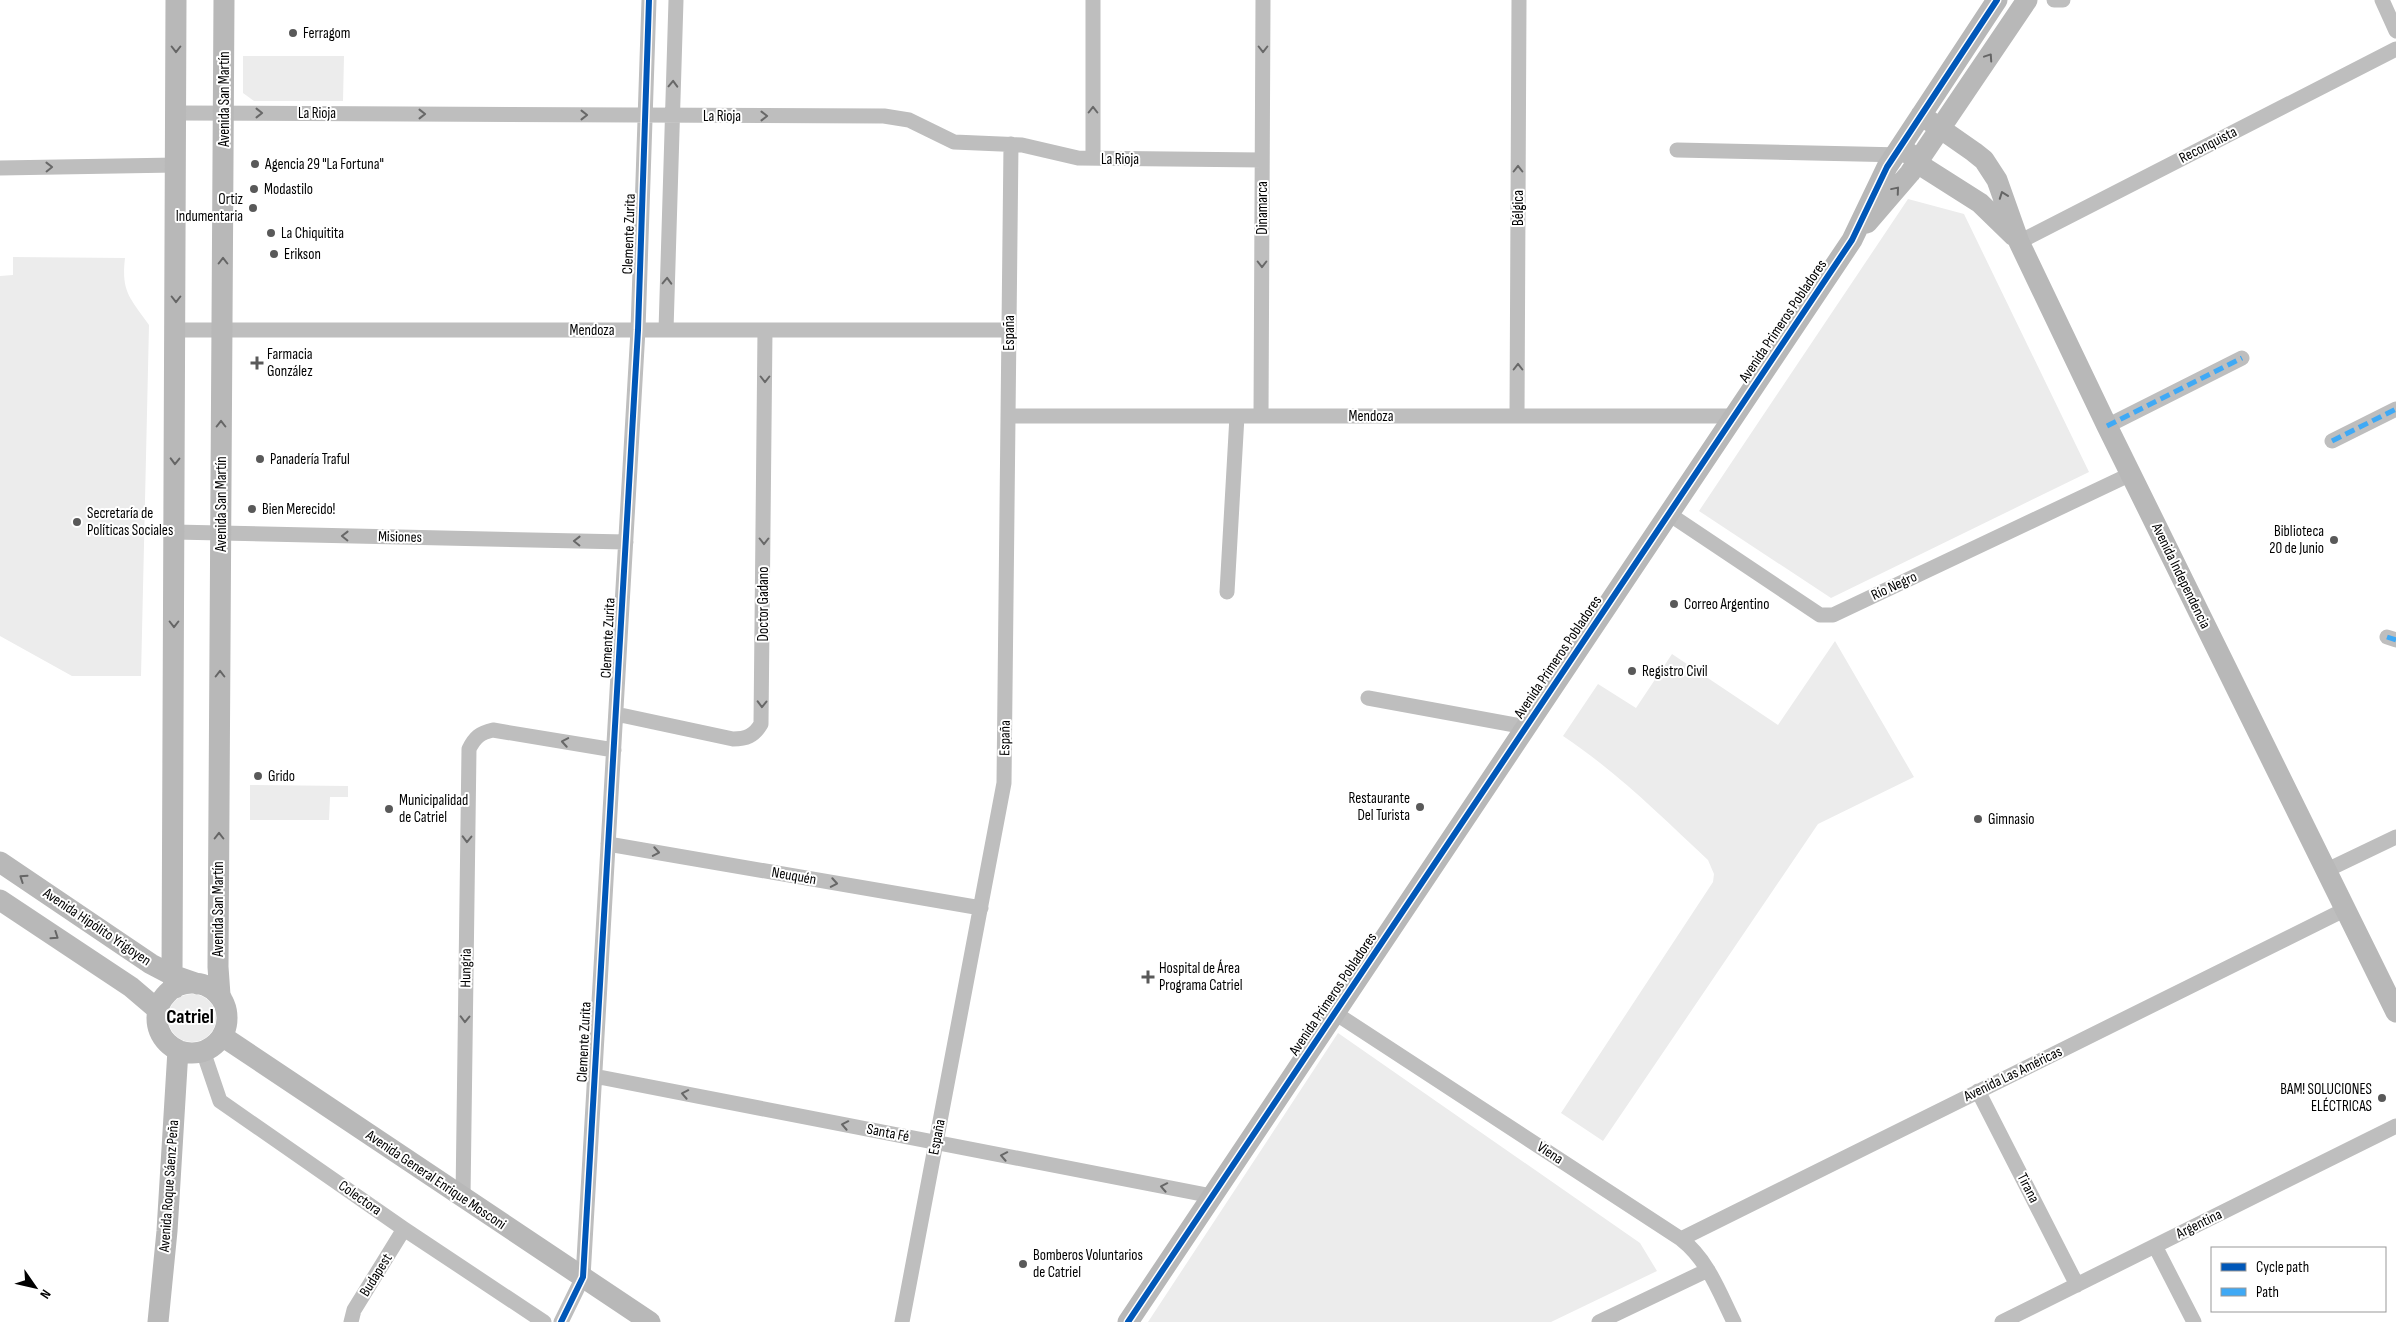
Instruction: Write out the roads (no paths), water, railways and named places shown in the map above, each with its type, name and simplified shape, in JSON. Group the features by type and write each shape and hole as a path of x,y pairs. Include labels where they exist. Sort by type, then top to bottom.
{"street":[{"path":"176,0 174,981 158,1010 158,1027 162,1037 178,1050 188,1053 203,1052 222,1036"},
{"name":"Avenida San Martín","path":"222,1036 227,1016 220,995 218,967 224,0"},
{"name":"Clemente Zurita","path":"583,1277 638,330 649,0"},
{"path":"666,330 676,0"},
{"path":"1093,0 1093,158"},
{"name":"Dinamarca","path":"1261,416 1263,0"},
{"name":"Bélgica","path":"1517,416 1519,0"},
{"name":"Avenida Primeros Pobladores","path":"1852,240 1881,179 1900,146 1997,0"},
{"name":"Avenida Primeros Pobladores","path":"1128,1322 1852,240 1917,163 2027,0"},
{"path":"2054,0 2063,0"},
{"path":"2382,0 2396,31"},
{"name":"Reconquista","path":"2019,242 2396,49"},
{"name":"La Rioja","path":"176,113 896,117 908,120 954,142 1011,144 1034,147 1064,156 1262,160"},
{"name":"Avenida Independencia","path":"1921,115 1974,152 1991,170 2002,191 2019,242 2107,426 2344,910 2396,1012"},
{"name":"España","path":"902,1322 1001,801 1005,766 1011,144"},
{"path":"1677,150 1900,146"},
{"name":"Avenida Independencia","path":"1900,146 1917,163 1980,203 2019,242"},
{"path":"0,168 176,165"},
{"name":"Mendoza","path":"176,330 1008,330"},
{"name":"Doctor Gadano","path":"616,714 733,739 750,737 761,724 765,330"},
{"path":"2107,426 2242,358"},
{"path":"2332,441 2396,409"},
{"name":"Mendoza","path":"1008,416 1734,416"},
{"path":"1227,592 1237,416"},
{"name":"Río Negro","path":"1669,514 1820,614 1833,615 2131,474"},
{"name":"Misiones","path":"174,532 626,542"},
{"path":"1368,698 1526,727"},
{"name":"Hungria","path":"464,1198 468,759 474,739 482,733 493,730 614,750"},
{"path":"2326,871 2396,837"},
{"name":"Neuquén","path":"608,844 981,908"},
{"name":"Avenida Hipólito Yrigoyen","path":"0,862 174,981 198,984 210,988 219,996 225,1006"},
{"name":"Avenida Hipólito Yrigoyen","path":"0,900 131,987 158,1010"},
{"name":"Avenida Las Américas","path":"1681,1239 2344,910"},
{"name":"Viena","path":"1335,1013 1681,1239 1695,1251 1708,1270 1734,1322"},
{"name":"Avenida General Enrique Mosconi","path":"222,1036 650,1322"},
{"name":"Avenida Roque Sáenz Peña","path":"158,1322 167,1231 178,1050"},
{"name":"Colectora","path":"203,1052 220,1101 404,1229 544,1322"},
{"name":"Santa Fé","path":"594,1076 1212,1196"},
{"name":"Tirana","path":"1978,1091 2077,1285"},
{"name":"Argentina","path":"2002,1322 2396,1126"},
{"name":"Budapest","path":"351,1322 354,1310 404,1229"},
{"path":"2155,1246 2194,1322"},
{"path":"1599,1322 1708,1270"},
{"path":"561,1322 583,1277"}],"place":[{"name":"Ferragom","path":"293,33"},
{"name":"Agencia 29 \"La Fortuna\"","path":"255,164"},
{"name":"Modastilo","path":"254,189"},
{"name":"Ortiz Indumentaria","path":"253,208"},
{"name":"La Chiquitita","path":"271,233"},
{"name":"Erikson","path":"274,254"},
{"name":"Farmacia González","path":"257,363"},
{"name":"Panadería Traful","path":"260,459"},
{"name":"Bien Merecido!","path":"252,509"},
{"name":"Secretaría de Políticas Sociales","path":"77,522"},
{"name":"Biblioteca 20 de Junio","path":"2334,540"},
{"name":"Correo Argentino","path":"1674,604"},
{"name":"Registro Civil","path":"1632,671"},
{"name":"Grido","path":"258,776"},
{"name":"Restaurante Del Turista","path":"1420,807"},
{"name":"Municipalidad de Catriel","path":"389,809"},
{"name":"Gimnasio","path":"1978,819"},
{"name":"Hospital de Área Programa Catriel","path":"1148,977"},
{"name":"BAM! SOLUCIONES ELÉCTRICAS","path":"2382,1098"},
{"name":"Bomberos Voluntarios de Catriel","path":"1023,1264"}],"district":[{"name":"Catriel","path":"190,1017"}]}
